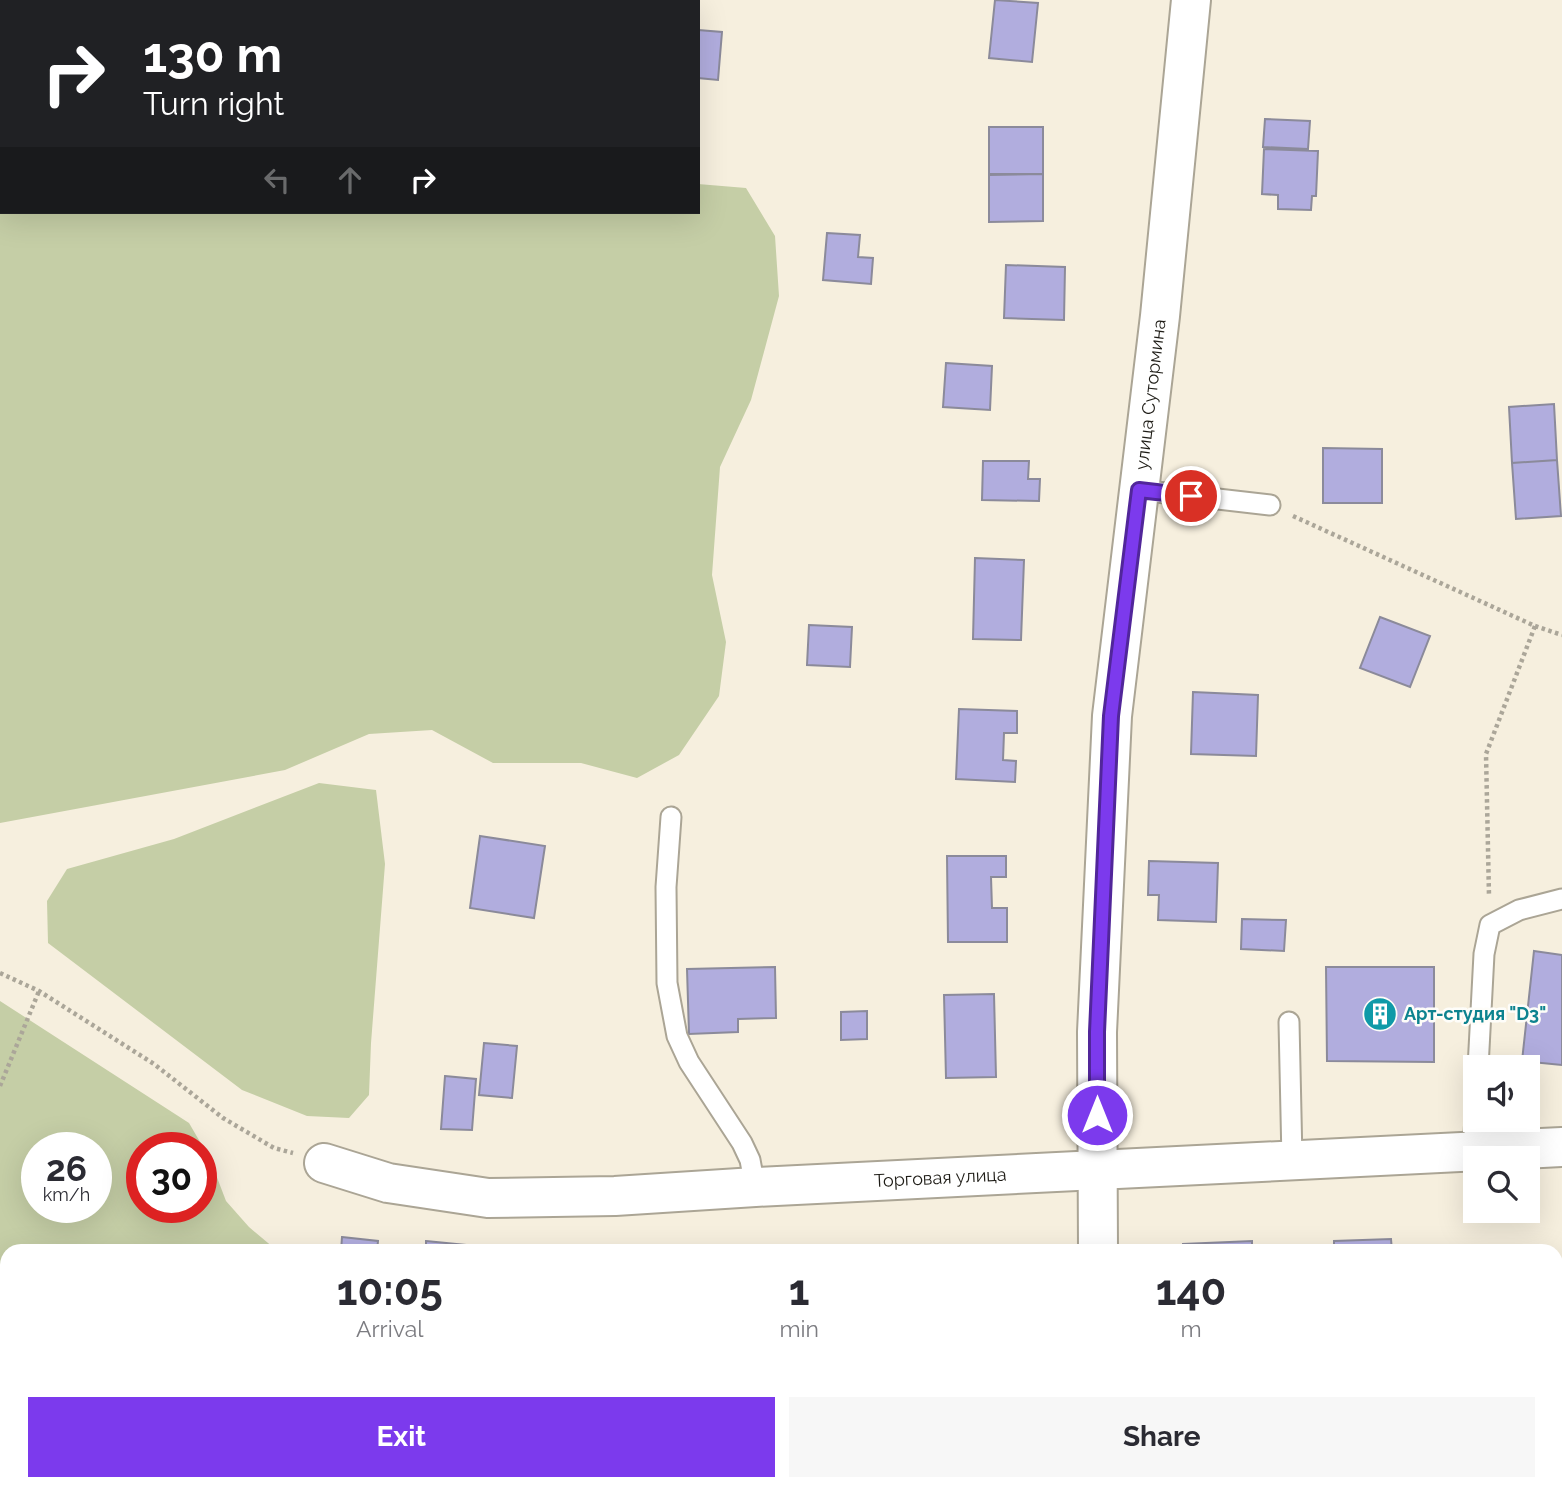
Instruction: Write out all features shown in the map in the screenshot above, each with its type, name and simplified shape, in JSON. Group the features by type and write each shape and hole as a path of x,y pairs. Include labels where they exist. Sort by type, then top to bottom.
{"street":[{"name":"улица Сутормина","path":"1098,1244 1097,1032 1111,716 1160,316 1191,0"},
{"name":"Торговая улица","path":"324,1163 388,1183 488,1198 615,1196 1292,1160 1474,1134 1562,1147"}],"lane":[{"path":"1139,490 1270,505"},
{"path":"671,817 666,887 667,983 677,1035 689,1062 742,1143 750,1160 755,1187"},
{"path":"1479,1055 1484,954 1490,925 1519,910 1562,900"},
{"path":"1289,1022 1292,1160"}],"path":[{"path":"1270,505 1535,626 1562,635"},
{"path":"1490,925 1486,754 1535,626"},
{"path":"0,973 39,991 154,1064 223,1118 274,1148 324,1163"},
{"path":"0,1086 39,991"}],"green space":[{"path":"700,184 746,188 775,236 779,296 751,400 720,467 712,575 726,642 719,696 679,755 637,778 581,763 493,763 432,730 369,734 285,770 0,823 0,214 700,214"},
{"path":"319,783 376,790 385,864 369,1095 349,1118 307,1116 242,1090 48,943 47,901 67,869 174,839"},
{"path":"0,1001 189,1123 194,1132 126,1132 126,1223 217,1223 217,1177 226,1201 249,1227 269,1244 0,1244"}],"building":[{"path":"995,0 1038,3 1032,62 989,58"},
{"path":"700,30 722,32 718,80 700,78"},
{"path":"1265,119 1310,121 1308,149 1263,147"},
{"path":"989,127 1043,127 1043,174 989,174"},
{"path":"1264,149 1318,151 1316,196 1312,196 1311,210 1278,209 1278,195 1262,194"},
{"path":"1043,174 1043,221 989,222 989,175"},
{"path":"827,233 860,235 858,257 873,258 871,284 823,280"},
{"path":"1006,265 1065,267 1064,320 1004,318"},
{"path":"946,363 992,366 990,410 943,407"},
{"path":"1554,404 1557,460 1512,463 1509,407"},
{"path":"1323,448 1382,449 1382,503 1323,503"},
{"path":"1557,460 1561,516 1516,519 1512,463"},
{"path":"983,461 1029,461 1028,479 1040,479 1039,501 982,500"},
{"path":"975,558 1024,560 1021,640 973,639"},
{"path":"1380,617 1430,636 1410,687 1360,668"},
{"path":"809,625 852,627 850,667 807,665"},
{"path":"1193,692 1258,695 1256,756 1191,754"},
{"path":"959,709 1017,711 1017,733 1004,733 1003,760 1016,761 1015,782 956,779"},
{"path":"480,836 545,846 534,918 470,908"},
{"path":"947,856 1006,856 1006,877 991,877 992,908 1007,908 1007,942 948,942"},
{"path":"1149,861 1218,863 1216,922 1158,920 1159,895 1148,895"},
{"path":"1242,919 1286,920 1284,951 1241,949"},
{"path":"1534,951 1562,955 1562,1065 1540,1063 1540,1055 1523,1055"},
{"path":"775,967 776,1018 738,1019 738,1032 689,1034 687,969"},
{"name":"Арт-студия \"D3\"","path":"1326,967 1434,967 1434,1062 1327,1061"},
{"path":"994,994 996,1077 946,1078 944,995"},
{"path":"867,1011 867,1039 841,1040 841,1012"},
{"path":"484,1043 517,1046 512,1098 479,1095"},
{"path":"445,1076 476,1079 472,1130 441,1129"},
{"path":"342,1237 378,1241 378,1244 342,1244"},
{"path":"1391,1239 1391,1244 1334,1244 1334,1241"},
{"path":"426,1241 456,1244 426,1244"},
{"path":"1252,1241 1252,1244 1183,1244"}],"place":[{"name":"Арт-студия \"D3\"","path":"1380,1014"}],"route":[{"path":"1097,1115 1097,1032 1111,716 1139,490 1191,496"}]}
